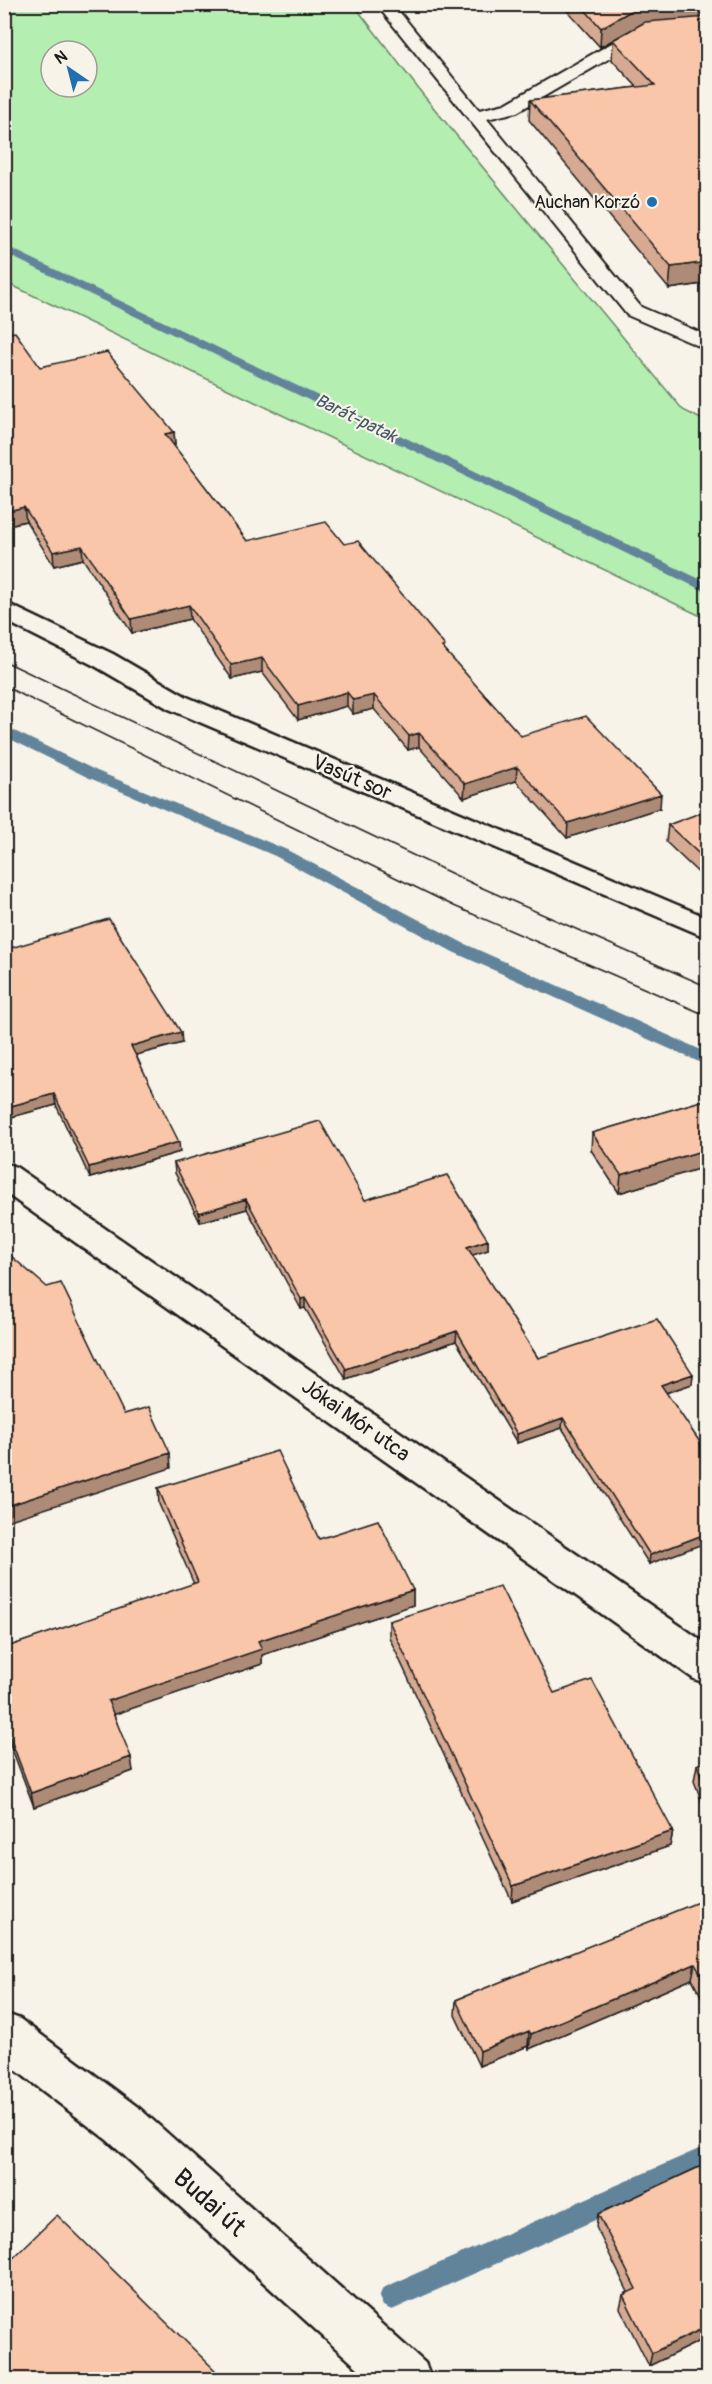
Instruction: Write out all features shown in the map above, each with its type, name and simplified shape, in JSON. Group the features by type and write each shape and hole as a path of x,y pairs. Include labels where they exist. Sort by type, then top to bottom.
{"street":[{"name":"Vasút sor","path":"4,610 104,660 178,703 708,929"},
{"name":"Jókai Mór utca","path":"4,1174 708,1667"},
{"name":"Budai út","path":"4,2034 123,2124 408,2379"}],"lane":[{"path":"384,4 634,311 708,344"},
{"path":"476,116 511,108 639,34 708,29"}],"green space":[{"path":"4,5 354,5 424,96 683,410 707,422 707,619 5,282"}],"building":[{"path":"580,4 693,4 634,9 601,28"},
{"name":"Auchan Korzó","path":"708,17 708,262 671,267 530,100 655,85 613,40 645,22"},
{"path":"15,332 40,367 107,352 174,432 165,434 247,541 326,522 344,544 358,541 445,646 442,647 521,736 586,716 661,794 568,823 517,767 465,784 419,733 409,736 374,695 353,700 347,692 298,706 262,658 231,665 189,605 131,619 82,546 53,552 24,507 4,512 4,334"},
{"path":"708,810 708,862 668,825"},
{"path":"109,919 181,1032 131,1046 179,1142 89,1167 54,1094 4,1108 4,950"},
{"path":"708,1099 708,1149 621,1175 592,1133"},
{"path":"320,1121 365,1200 447,1175 488,1240 467,1247 538,1358 657,1319 693,1374 661,1385 708,1454 708,1533 650,1555 563,1418 517,1434 457,1331 346,1369 305,1298 301,1299 246,1199 199,1213 174,1163"},
{"path":"4,1250 47,1287 61,1283 124,1414 149,1407 170,1453 4,1507"},
{"path":"277,1451 319,1539 378,1520 413,1590 258,1641 262,1649 108,1701 131,1757 31,1793 4,1721 4,1648 198,1582 158,1488"},
{"path":"500,1586 554,1693 592,1680 673,1831 513,1886 389,1621"},
{"path":"708,1760 708,1794 697,1765"},
{"path":"708,1898 708,1987 695,1964 531,2034 529,2031 480,2051 456,2000"},
{"path":"708,2163 708,2326 652,2353 623,2295 636,2289 598,2214"},
{"path":"57,2215 224,2379 4,2379 4,2267"}],"waterway":[{"name":"Barát-patak","path":"4,248 708,589"},
{"path":"4,730 92,774 281,853 459,948 708,1060"},
{"path":"392,2297 708,2157"}],"tram line":[{"path":"4,661 478,886 708,987"},
{"path":"4,686 454,906 708,1016"}],"place":[{"name":"Auchan Korzó","path":"652,202"}]}
